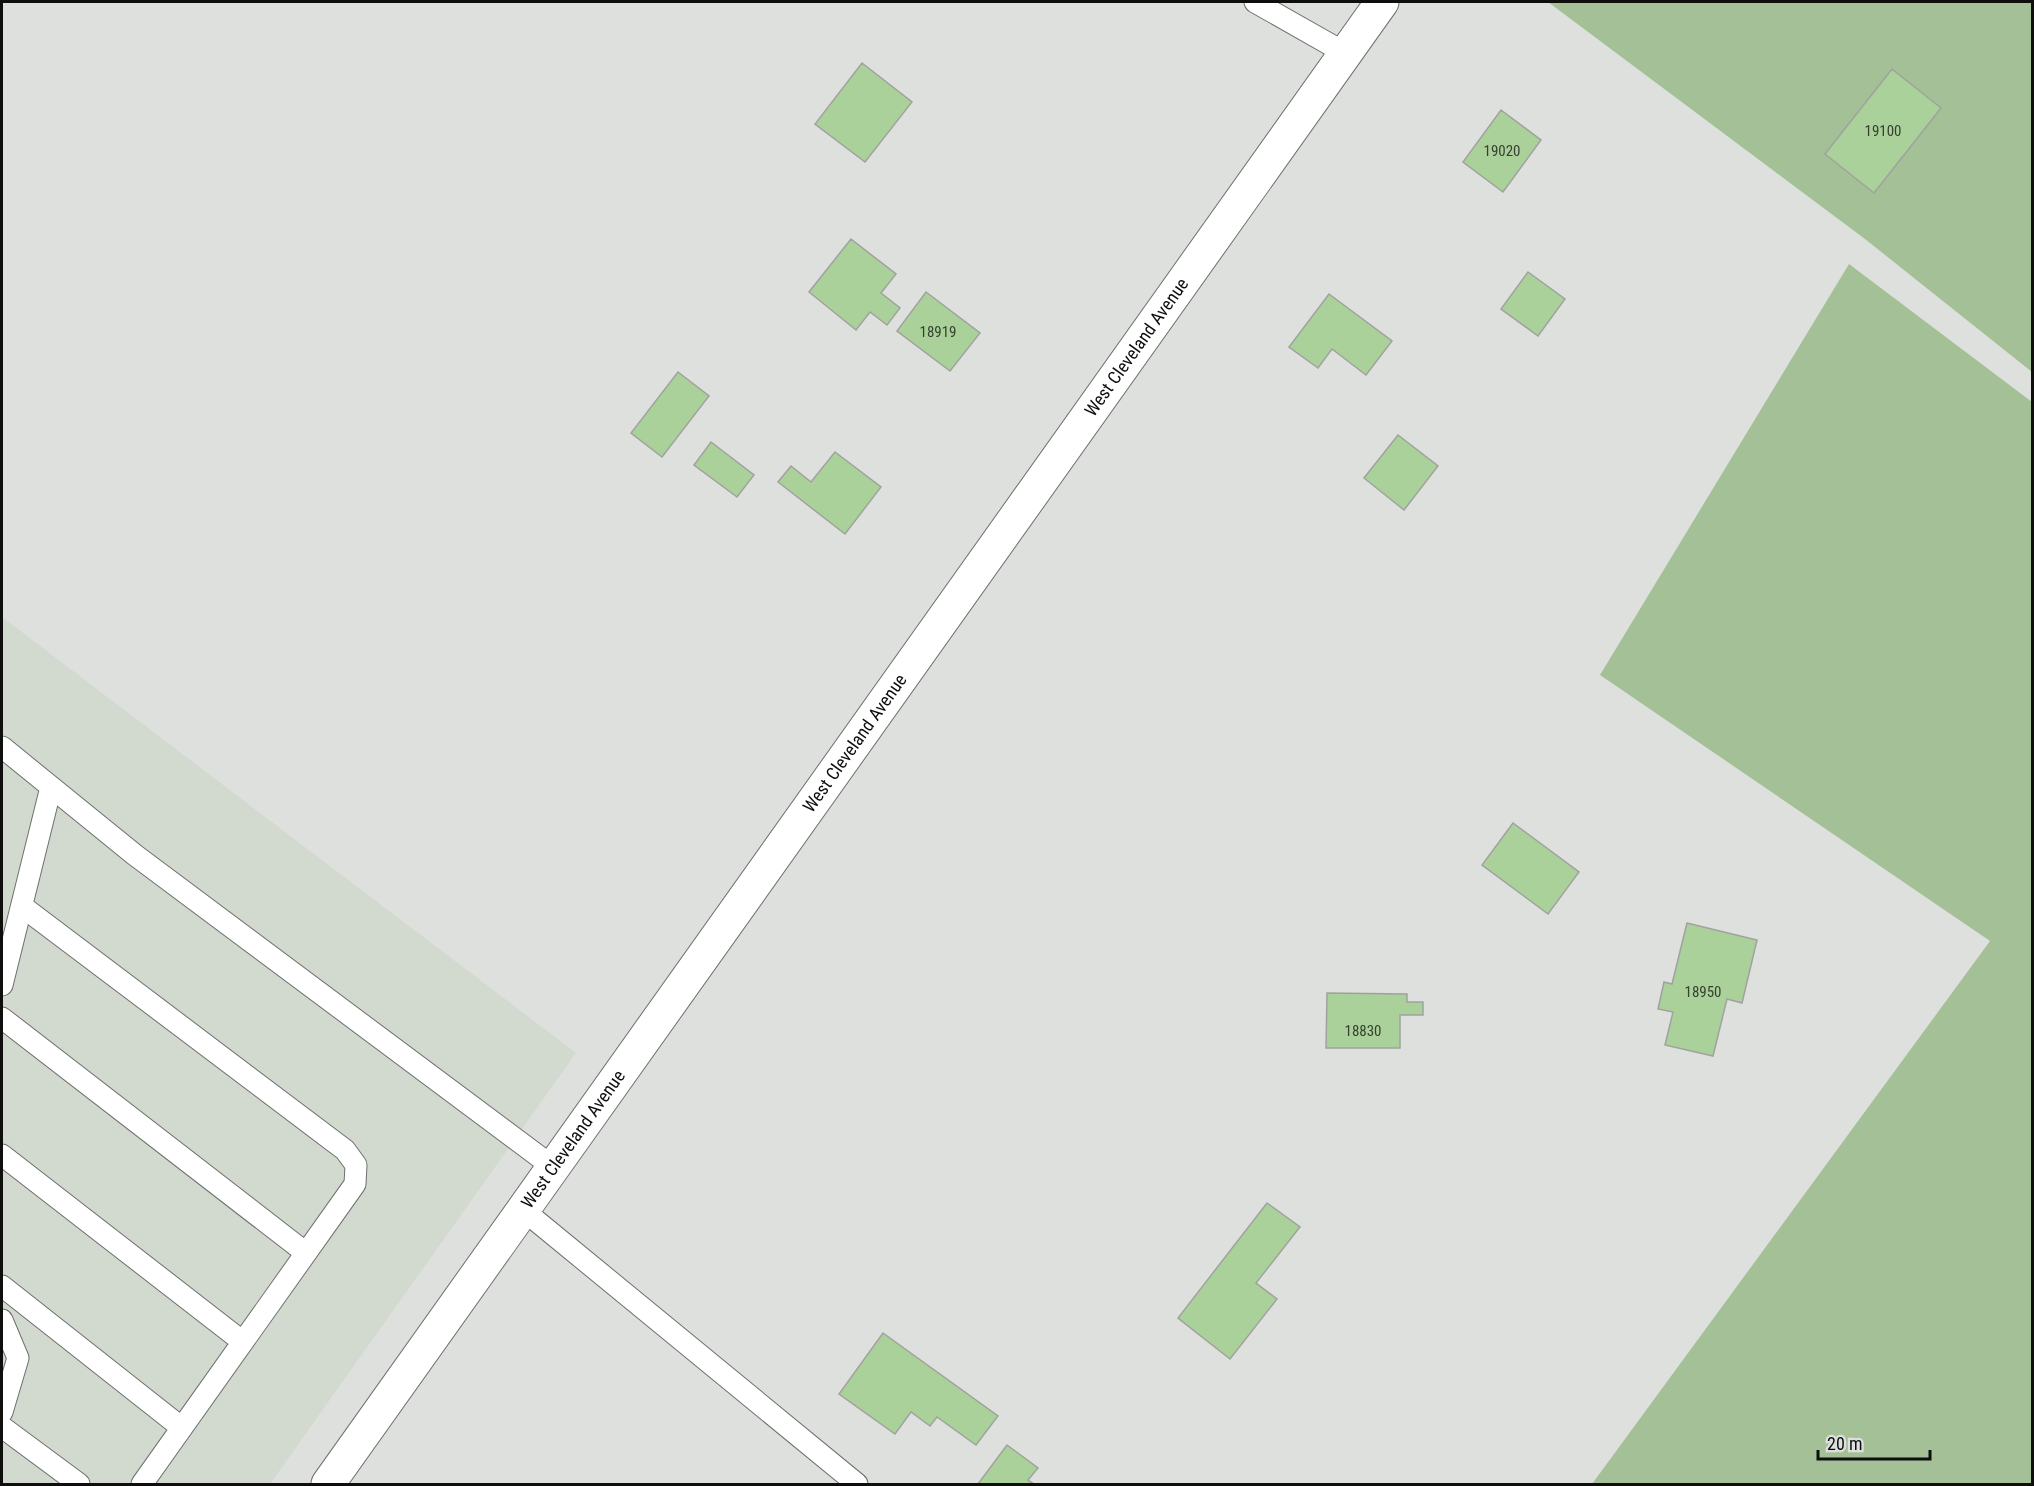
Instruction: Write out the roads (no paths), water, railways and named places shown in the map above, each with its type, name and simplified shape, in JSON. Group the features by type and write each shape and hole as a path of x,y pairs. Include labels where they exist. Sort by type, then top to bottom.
{"main road":[{"name":"West Cleveland Avenue","path":"328,1485 1382,2"}],"lane":[{"path":"1255,2 1345,53"},
{"path":"2,747 144,862 553,1167"},
{"path":"2,985 51,787"},
{"path":"23,907 345,1150 356,1165 355,1184 142,1485"},
{"path":"2,1018 306,1253"},
{"path":"2,1155 243,1342"},
{"path":"522,1209 857,1485"},
{"path":"2,1287 182,1428"},
{"path":"2,1320 18,1358 2,1412"},
{"path":"2,1427 79,1485"}]}
